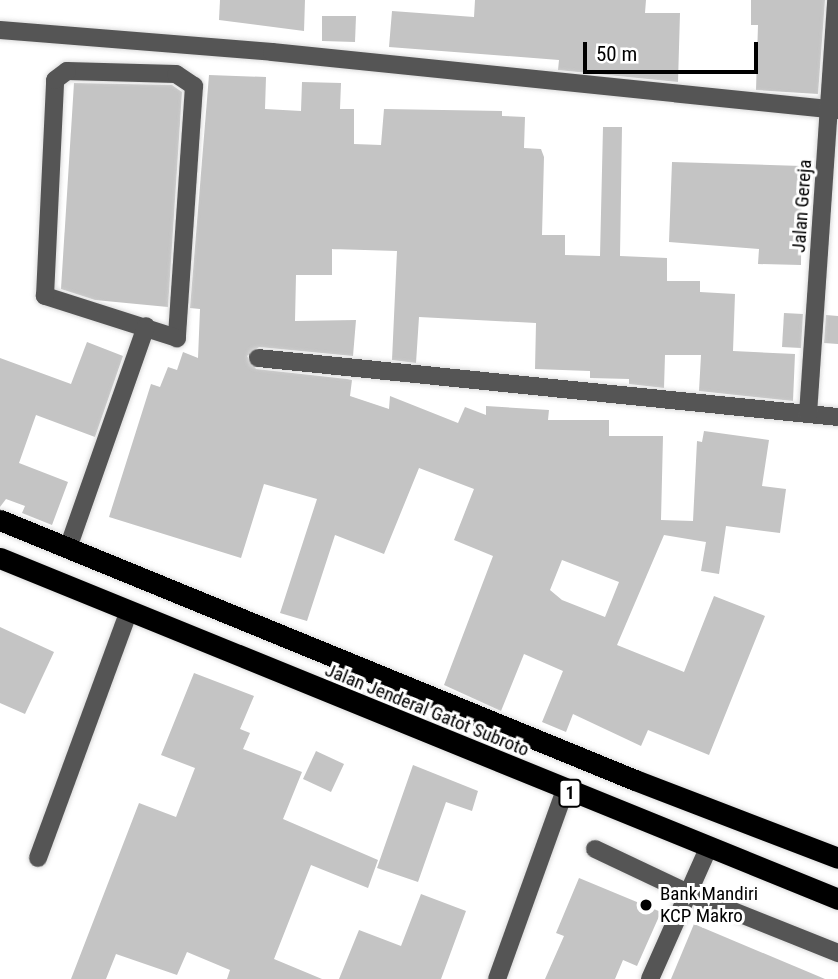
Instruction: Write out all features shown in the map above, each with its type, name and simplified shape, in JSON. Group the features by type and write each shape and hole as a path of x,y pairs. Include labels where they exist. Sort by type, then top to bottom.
{"highway":[{"name":"Jalan Jenderal Gatot Subroto","path":"0,520 635,780 838,858"},
{"name":"Jalan Jenderal Gatot Subroto","path":"0,558 708,849 838,899"},
{"path":"304,684 320,650"}],"street":[{"name":"Jalan Gereja","path":"807,414 834,110 836,0"},
{"path":"0,30 272,52 834,110"},
{"path":"67,71 176,74 194,86 177,338 146,326 52,299 43,290 55,80 67,71"},
{"path":"68,548 146,326"},
{"path":"258,358 838,417"},
{"path":"38,858 129,611"},
{"path":"497,979 565,790"},
{"path":"594,849 688,893 838,953"},
{"path":"650,979 708,849"}],"building":[{"path":"220,0 305,0 304,31 219,20"},
{"path":"475,0 646,0 645,13 680,13 678,82 558,70 559,60 389,47 392,11 474,17"},
{"path":"751,0 825,0 818,94 756,90 758,25 751,25"},
{"path":"322,16 356,16 355,42 322,41"},
{"path":"209,75 266,77 265,109 301,111 302,82 341,83 340,109 354,109 354,144 381,145 384,109 502,111 502,116 525,117 524,148 541,149 544,157 542,235 565,235 565,255 600,256 603,127 622,127 620,256 667,258 667,281 700,281 700,292 735,294 733,351 795,354 793,401 699,391 701,355 665,355 664,388 629,384 629,379 590,378 590,371 535,369 536,323 419,317 416,363 392,360 397,251 332,249 332,275 296,275 295,321 356,320 353,356 259,347 247,356 256,369 352,380 350,396 389,409 390,396 458,423 465,407 486,415 486,406 549,410 548,420 609,420 609,436 663,436 661,520 693,521 697,441 702,442 704,431 769,440 762,486 786,489 780,533 726,526 719,574 701,571 706,542 664,535 617,645 684,672 714,596 765,616 709,755 648,730 641,746 573,714 566,732 542,722 563,671 524,654 501,711 444,685 493,556 454,540 474,489 419,468 384,554 335,535 307,621 280,613 317,499 264,484 241,558 109,517 151,384 160,387 168,367 177,370 183,352 198,358 200,309 190,308","holes":["562,560 619,582 605,617 562,600 550,590"]},
{"path":"74,83 172,85 182,92 168,307 95,300 61,289"},
{"path":"672,162 802,166 801,265 758,264 759,249 669,242"},
{"path":"784,313 803,314 801,348 782,347"},
{"path":"826,315 838,316 838,344 824,343"},
{"path":"87,342 123,356 95,437 36,415 19,463 68,482 52,525 22,513 25,506 6,499 0,507 0,358 71,384"},
{"path":"0,627 54,652 25,714 0,703"},
{"path":"194,673 254,696 240,729 250,733 243,749 302,772 283,819 378,860 368,888 311,865 274,959 322,979 227,979 230,970 187,952 177,975 116,954 106,979 71,979 139,803 176,817 195,768 161,755"},
{"path":"316,751 344,764 331,792 303,779"},
{"path":"413,765 478,791 472,811 446,802 418,882 377,868"},
{"path":"579,878 661,912 637,966 623,960 615,979 545,979 564,936 556,933"},
{"path":"421,894 466,911 441,979 339,979 359,930 401,946"},
{"path":"694,924 825,979 671,979"}],"place":[{"name":"Bank Mandiri KCP Makro","path":"646,905"}]}
